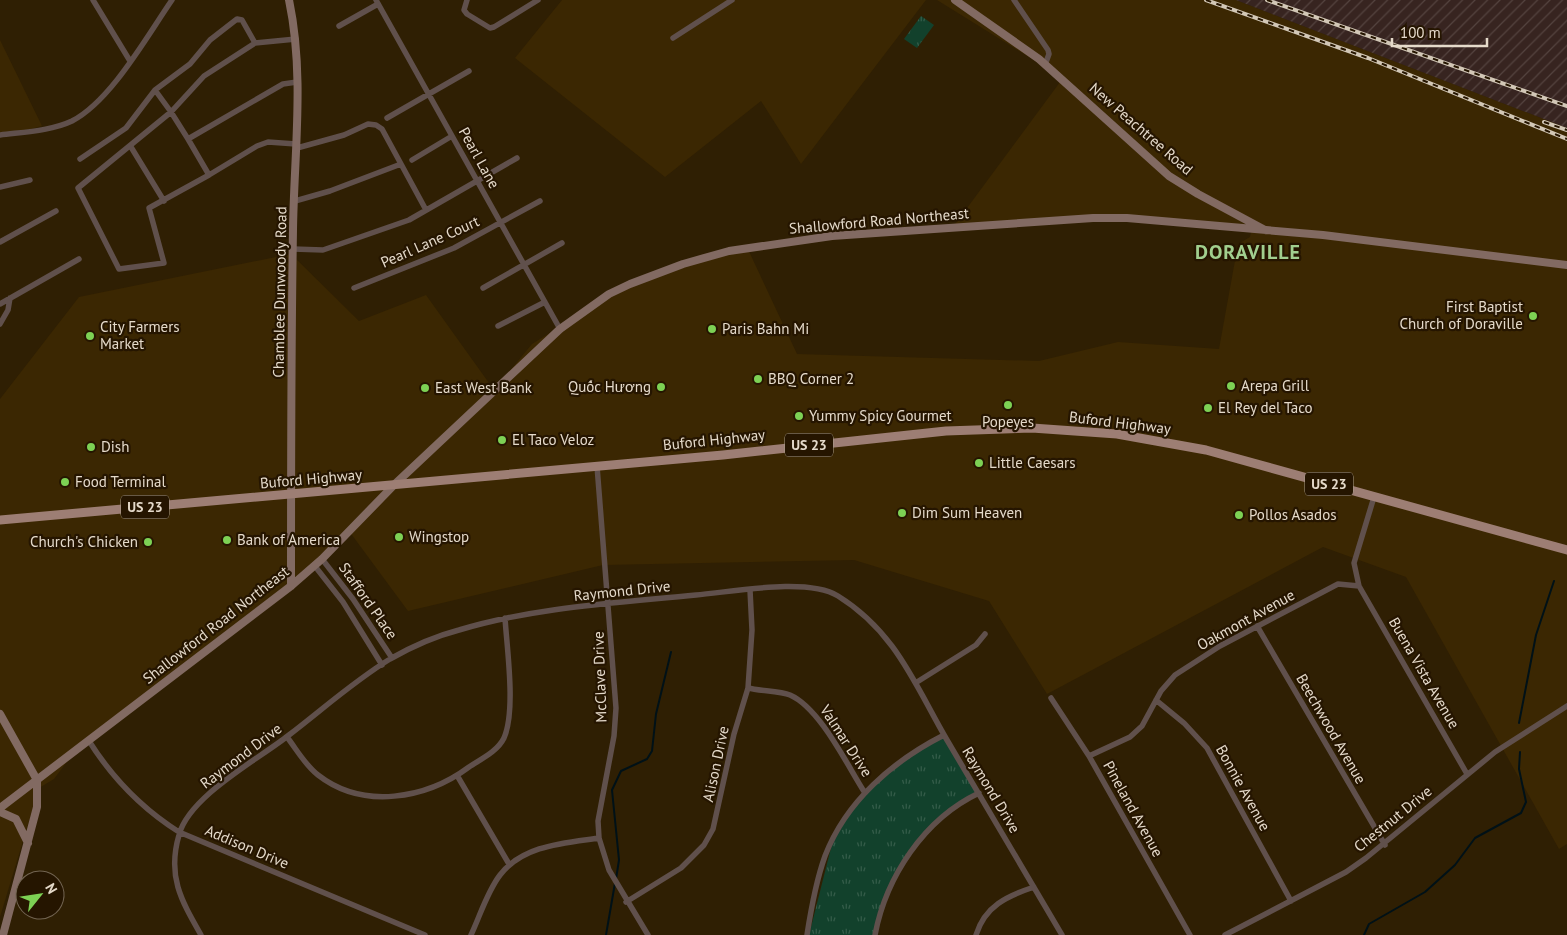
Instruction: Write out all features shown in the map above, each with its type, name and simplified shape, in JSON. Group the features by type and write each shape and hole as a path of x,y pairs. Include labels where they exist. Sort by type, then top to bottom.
{"main road":[{"name":"Buford Highway","path":"0,520 597,466 940,432 1032,428 1103,432 1181,445 1274,468 1567,550"}],"street":[{"path":"93,0 130,60"},
{"path":"0,135 72,121 97,102 130,60 172,0"},
{"name":"Chamblee Dunwoody Road","path":"289,0 296,39 297,82 297,146 293,249 291,586"},
{"path":"467,0 464,10 467,14 490,28 538,0"},
{"path":"673,38 732,0"},
{"name":"New Peachtree Road","path":"954,0 1009,37 1045,65 1169,176 1266,231 1567,265"},
{"path":"1014,0 1048,50 1049,54 1045,65"},
{"path":"339,26 377,2"},
{"name":"Pearl Lane","path":"377,2 560,329"},
{"path":"80,159 110,141 126,128 155,90 190,64 210,40 226,26 237,19 242,20 254,41"},
{"path":"296,39 254,41 204,76 170,112 130,147 78,188 119,269 164,263 149,208 268,142 297,146 344,135 368,124 376,125 382,129 426,210"},
{"path":"387,118 469,71"},
{"path":"188,139 283,84 297,82"},
{"path":"155,90 188,139 209,175"},
{"path":"412,160 452,136"},
{"path":"130,147 164,200"},
{"path":"293,249 323,250 409,220 517,158"},
{"path":"295,201 330,191 400,164"},
{"path":"0,186 30,180"},
{"name":"Pearl Lane Court","path":"354,288 454,248 540,201"},
{"path":"0,242 56,211"},
{"name":"Shallowford Road Northeast","path":"0,808 291,586 322,559 394,485 560,329 609,294 683,264 729,251 832,236 1093,218 1127,218 1266,231"},
{"path":"483,288 562,243"},
{"path":"0,304 79,259"},
{"path":"0,324 8,310 10,298"},
{"path":"498,326 545,302"},
{"name":"McClave Drive","path":"597,466 616,708 614,736 598,821 600,838 613,877 626,902 648,935"},
{"path":"1359,586 1354,563 1374,497"},
{"name":"Stafford Place","path":"322,559 353,599 392,658"},
{"name":"Stafford Place","path":"314,565 343,602 382,665"},
{"name":"Oakmont Avenue","path":"1089,756 1130,737 1142,726 1156,700 1175,674 1257,626 1338,584 1359,586"},
{"name":"Buena Vista Avenue","path":"1359,586 1467,774"},
{"name":"Raymond Drive","path":"201,935 180,900 175,882 174,868 179,832 195,808 227,779 287,737 351,685 392,658 440,636 505,618 609,604 750,590 809,588 824,590 837,596 864,616 883,635 917,682 944,735 1062,935"},
{"name":"Alison Drive","path":"626,902 680,868 704,846 713,829 734,734 748,688 752,630 750,590"},
{"path":"287,737 319,776 347,791 370,797 392,798 416,792 458,777 497,748 506,732 510,707 505,618"},
{"name":"Beechwood Avenue","path":"1257,626 1385,845"},
{"path":"917,682 976,644 985,634"},
{"name":"Valmar Drive","path":"748,688 788,694 802,701 820,720 865,793"},
{"name":"Pineland Avenue","path":"1051,698 1089,756 1190,935"},
{"name":"Bonnie Avenue","path":"1156,700 1184,723 1207,748 1291,901"},
{"name":"Chestnut Drive","path":"1225,935 1346,872 1385,845 1495,752 1567,706"},
{"path":"0,714 37,780 37,807 3,935"},
{"path":"807,935 825,856 842,823 865,793 888,770 921,747 944,735"},
{"name":"Addison Drive","path":"88,741 100,759 133,799 155,817 179,832 425,935"},
{"path":"458,777 509,864"},
{"path":"875,935 885,896 895,873 910,852 932,827 970,798 979,794"},
{"path":"0,812 16,819 28,843"},
{"path":"472,935 498,877 509,864 525,855 550,846 600,838"},
{"path":"976,935 988,911 1016,893 1034,887"}],"shaded area":[{"path":"562,0 926,0 801,164 761,101 665,177 515,58"},
{"path":"937,0 1236,0 1567,128 1567,844 1559,849 1406,577 1323,547 1047,694 989,601 854,560 603,565 408,611 349,531 291,586 82,742 54,779 39,788 0,917 0,399 79,297 291,254 359,321 426,295 494,390 532,344 620,289 746,245 797,354 1039,361 1118,342 1219,349 1238,244 1250,237 1251,232 1116,219 953,227 1063,78"},
{"path":"1236,0 1567,0 1567,128"},
{"path":"0,40 42,126 0,137"}],"green space":[{"path":"921,16 934,25 917,48 904,39"},
{"path":"944,735 978,793 931,827 899,867 874,935 809,935 834,836 868,788 895,763"}],"waterway":[{"path":"1519,723 1536,635 1554,581"},
{"path":"616,879 619,860 612,790 621,771 647,759 652,751 656,714 671,652"},
{"path":"1364,935 1369,924 1425,892 1455,865 1475,838 1521,813 1526,802 1519,769 1520,752"},
{"path":"606,935 615,883"}],"railway":[{"path":"1206,0 1368,58 1567,139"},
{"path":"1267,0 1567,106"},
{"path":"1544,122 1567,130"}],"place":[{"name":"First Baptist Church of Doraville","path":"1533,316"},
{"name":"Paris Bahn Mi","path":"712,329"},
{"name":"City Farmers Market","path":"90,336"},
{"name":"BBQ Corner 2","path":"758,379"},
{"name":"Arepa Grill","path":"1231,386"},
{"name":"Quốc Hương","path":"661,387"},
{"name":"East West Bank","path":"425,388"},
{"name":"Popeyes","path":"1008,405"},
{"name":"El Rey del Taco","path":"1208,408"},
{"name":"Yummy Spicy Gourmet","path":"799,416"},
{"name":"El Taco Veloz","path":"502,440"},
{"name":"Dish","path":"91,447"},
{"name":"Little Caesars","path":"979,463"},
{"name":"Food Terminal","path":"65,482"},
{"name":"Dim Sum Heaven","path":"902,513"},
{"name":"Pollos Asados","path":"1239,515"},
{"name":"Wingstop","path":"399,537"},
{"name":"Bank of America","path":"227,540"},
{"name":"Church's Chicken","path":"148,542"}],"district":[{"name":"DORAVILLE","path":"1248,252"}]}
